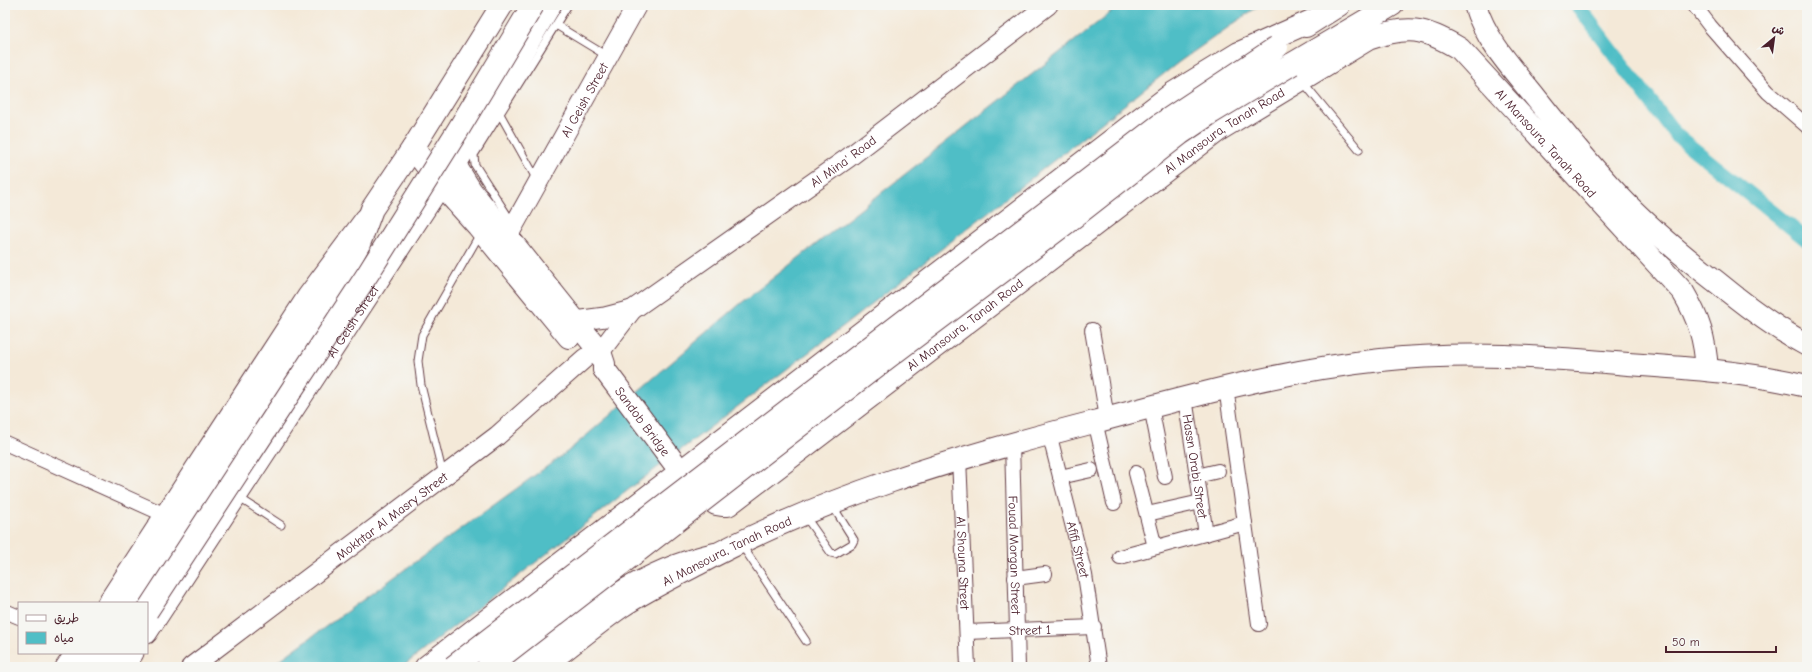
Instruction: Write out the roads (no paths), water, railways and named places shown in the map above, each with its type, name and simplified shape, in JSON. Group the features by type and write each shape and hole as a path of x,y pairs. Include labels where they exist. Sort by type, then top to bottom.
{"main road":[{"path":"130,602 346,268 358,244 372,209 413,148 502,5"},
{"path":"148,609 370,272 533,5"},
{"name":"Al Geish Street","path":"455,165 550,5"},
{"path":"453,667 1162,124 1338,5"},
{"path":"488,667 874,368 1065,224 1180,134 1211,113 1296,72 1392,5"},
{"path":"1475,5 1480,22 1492,43 1571,141 1613,202 1665,240 1751,310 1784,333 1807,345"},
{"path":"426,667 676,466 1172,94 1239,53 1318,18"},
{"name":"Al Mansoura, Tanah Road","path":"676,466 704,495 716,504 722,505 733,502 1189,152 1240,117 1296,72 1368,38 1391,31 1415,30 1439,36 1460,49 1613,202 1683,292 1694,310 1702,329 1706,349 1706,370"},
{"path":"413,148 442,186 483,223 597,360"},
{"path":"455,165 471,191 483,223"},
{"path":"483,223 511,230 575,322 597,360"},
{"name":"Al Mansoura, Tanah Road","path":"527,666 597,606 615,596 675,566 694,559 715,554 831,503 959,458 1226,387 1332,366 1431,356 1531,356 1706,370 1784,380 1807,386"},
{"name":"Sandob Bridge","path":"597,360 676,466"},
{"path":"471,667 675,505 680,499 681,492 676,466"},
{"path":"87,667 95,654"},
{"path":"110,667 119,654"}],"street":[{"name":"Al Geish Street","path":"511,230 638,5"},
{"name":"Al Mina' Road","path":"597,360 632,310 848,158 1048,5"},
{"path":"1694,5 1710,26 1768,92 1807,126"},
{"name":"Al Geish Street","path":"148,632 455,165"},
{"path":"108,602 163,514 307,296 372,209"},
{"name":"Al Mina' Road","path":"575,322 605,317 632,310"},
{"path":"1092,330 1101,420 1114,503"},
{"name":"Mokhtar Al Masry Street","path":"190,667 387,518 443,478 597,360"},
{"path":"1226,387 1259,624"},
{"name":"Hassn Orabi Street","path":"1185,398 1206,534"},
{"path":"1151,407 1165,477"},
{"name":"Afifi Street","path":"1049,434 1085,574 1099,667"},
{"path":"5,443 163,514"},
{"name":"Fouad Morgan Street","path":"1012,443 1018,667"},
{"name":"Al Shouna Street","path":"959,458 968,667"},
{"path":"1060,477 1091,470"},
{"path":"1197,476 1218,471"},
{"path":"1136,473 1155,547"},
{"path":"1146,514 1201,502"},
{"path":"1120,557 1245,523"},
{"path":"1015,578 1045,574"},
{"path":"5,611 18,617"},
{"name":"Street 1","path":"967,632 1094,627"},
{"path":"125,667 133,654"}],"lane":[{"path":"511,230 474,160 474,155 568,5"},
{"path":"556,25 608,57"},
{"path":"1296,72 1359,150"},
{"path":"500,114 538,182"},
{"path":"443,478 421,384 418,361 419,354 422,335 483,223"},
{"path":"237,496 281,525"},
{"path":"804,514 831,553 834,554 852,544 854,540 831,503"},
{"path":"740,542 806,641"}],"water":[{"path":"1120,5 1260,5 1179,62 850,321 632,487 402,667 270,667 567,452 740,304"}],"waterway":[{"path":"1577,5 1676,135 1807,240"}]}
